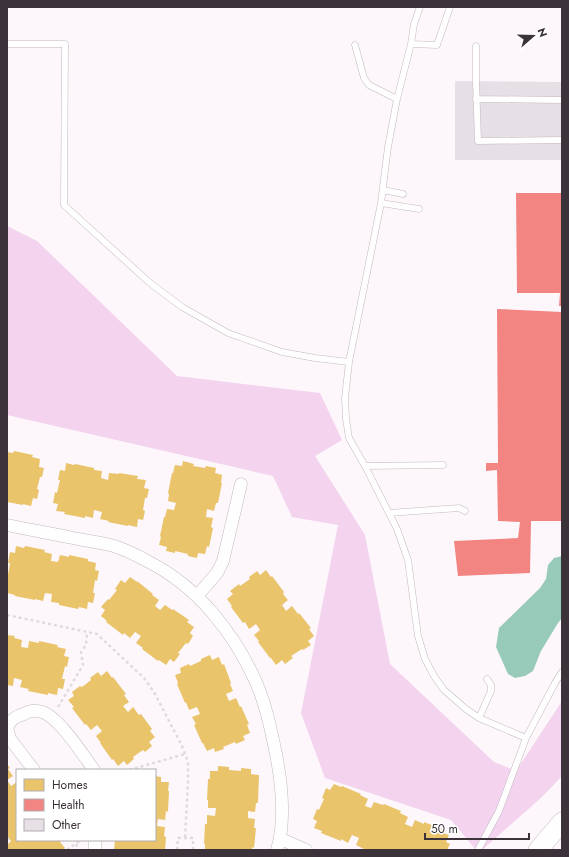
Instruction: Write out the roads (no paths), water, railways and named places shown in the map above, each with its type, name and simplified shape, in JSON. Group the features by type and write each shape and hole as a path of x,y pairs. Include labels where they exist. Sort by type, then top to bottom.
{"main road":[{"path":"538,850 560,825"}],"street":[{"path":"196,596 217,573 223,561 241,484"},
{"path":"7,525 115,546 150,562 172,576 196,596 217,618 238,648 256,683 269,720 280,774 282,807 279,844 306,850"},
{"path":"33,769 10,739 7,727 12,719 30,711 42,712 52,717 60,725 93,769"}],"lane":[{"path":"420,7 414,24 411,44 397,99 388,147 381,203 349,362 345,398 346,419 349,438 397,529 408,560 418,636 425,659 434,676 444,690 478,718 526,738"},
{"path":"411,44 437,45 450,7"},
{"path":"7,44 65,44 64,205 150,282 182,307 228,333 282,352 314,358 349,362"},
{"path":"355,45 364,78 369,85 397,99"},
{"path":"476,46 478,141 562,140"},
{"path":"476,99 562,100"},
{"path":"383,190 403,194"},
{"path":"381,203 419,209"},
{"path":"365,466 443,465"},
{"path":"389,513 459,508 465,511"},
{"path":"478,850 499,810 526,738 562,672"},
{"path":"478,718 491,691 491,685 487,679"}]}
